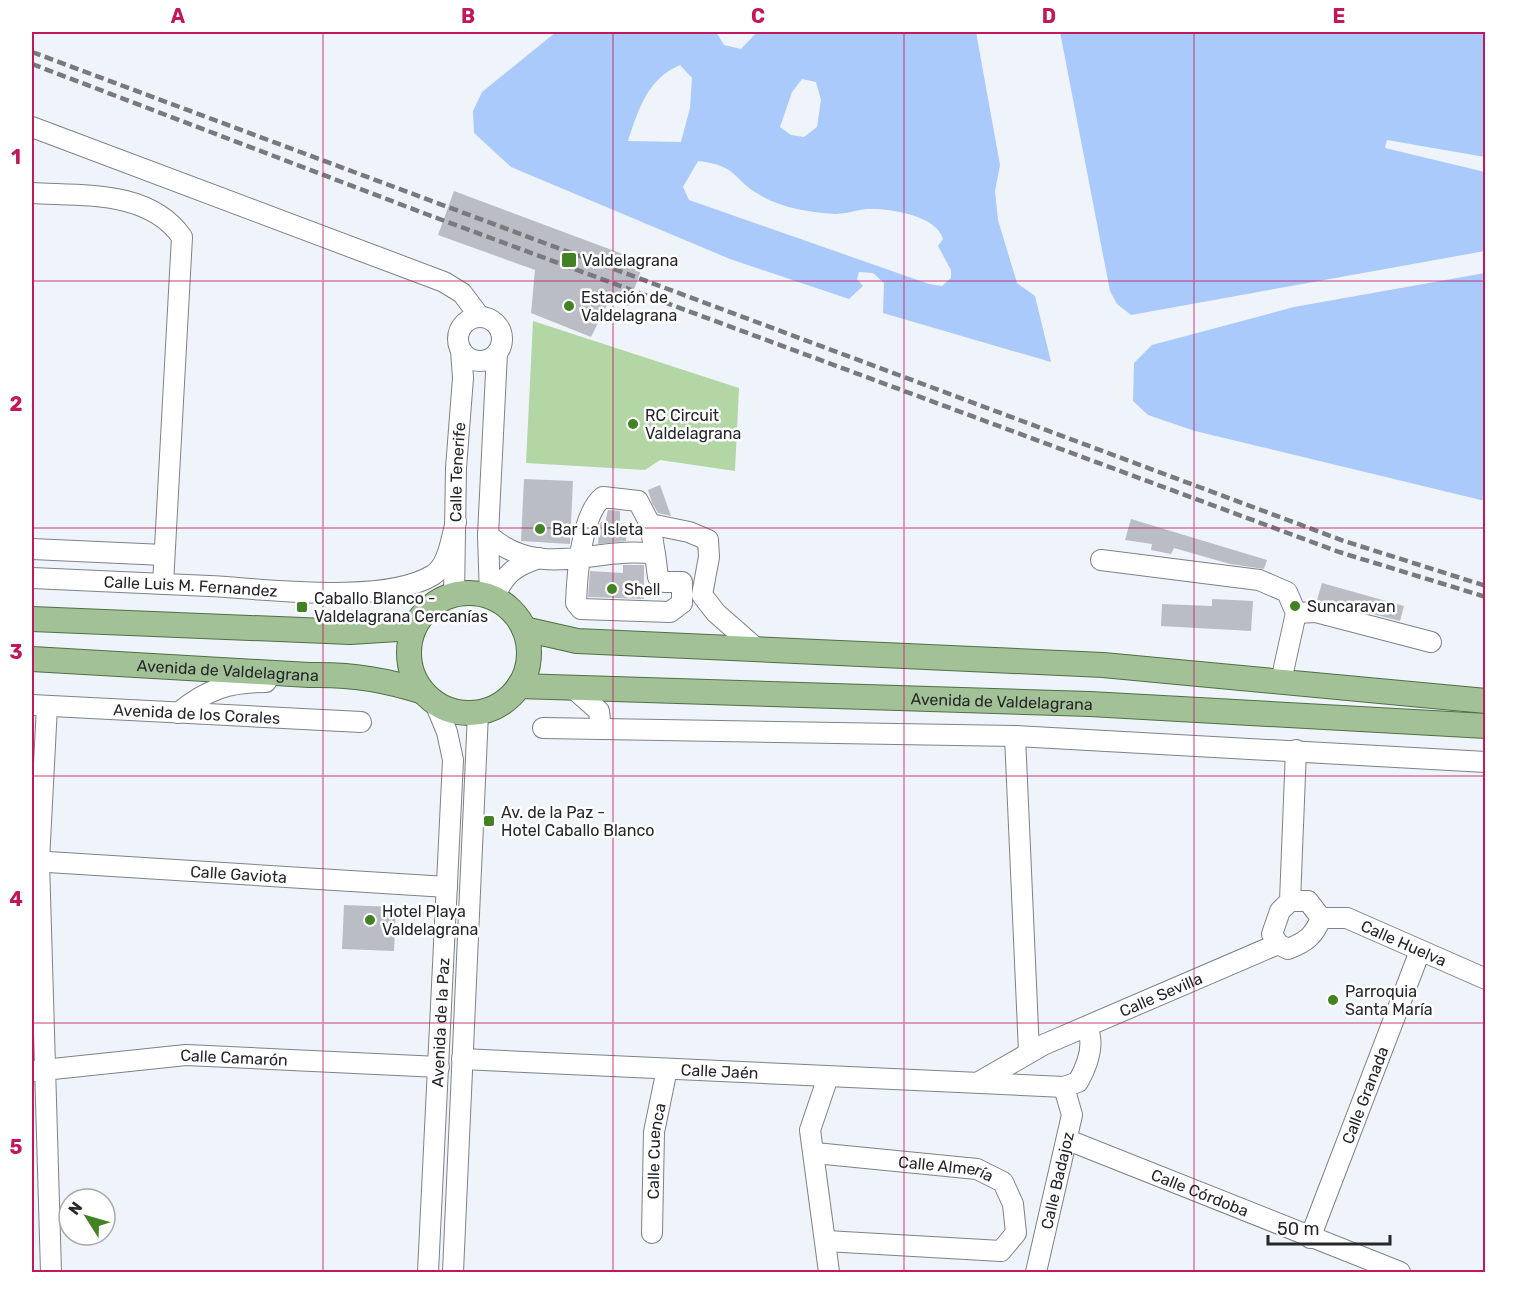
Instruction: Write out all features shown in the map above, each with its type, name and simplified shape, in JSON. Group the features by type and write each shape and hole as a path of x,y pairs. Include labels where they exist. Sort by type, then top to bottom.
{"main road":[{"path":"472,593 491,598 506,606 524,629 528,658 519,686 497,706 477,712 449,710 429,698 414,679 409,662 409,645 414,628 430,609 454,595 472,593"},
{"path":"32,619 341,632 414,628"},
{"path":"524,629 577,641 1091,664 1485,701"},
{"name":"Avenida de Valdelagrana","path":"32,659 309,675 349,675 395,682 429,698"},
{"name":"Avenida de Valdelagrana","path":"519,686 1090,704 1485,726"}],"street":[{"path":"32,127 444,282 462,293 480,317 494,321 501,333 501,347 497,353 485,361 471,359 461,350 458,340 460,330 465,323 480,317"},
{"path":"32,193 115,197 155,211 171,222 182,237 163,584"},
{"name":"Calle Tenerife","path":"454,595 456,468 463,378 461,350"},
{"name":"Calle Tenerife","path":"491,598 488,536 497,353"},
{"path":"603,497 638,501 650,524 658,577 664,582 682,582 682,603 670,612 581,609 576,603 578,570 591,511 603,497"},
{"name":"Calle Luis M. Fernandez","path":"32,578 321,591 388,590 412,585 436,573 446,559 456,522"},
{"path":"650,524 689,532 708,540 709,557 702,595 716,613 756,648"},
{"path":"488,536 507,549 539,558 582,559 644,552 655,554"},
{"path":"32,549 164,555"},
{"path":"491,598 505,576 521,564 539,558"},
{"path":"1101,560 1259,580 1287,592 1296,613 1281,681"},
{"path":"682,603 716,613"},
{"path":"1296,613 1316,612 1431,642"},
{"path":"178,713 204,693 247,682 282,682 309,675"},
{"path":"574,689 599,711 600,729"},
{"name":"Avenida de la Paz","path":"428,1272 453,760 447,732 429,698"},
{"path":"39,706 35,861 38,1070 51,1272"},
{"name":"Avenida de los Corales","path":"39,706 361,722"},
{"name":"Avenida de la Paz","path":"453,1272 477,712"},
{"path":"543,728 1015,736 1485,762"},
{"path":"979,1082 1036,1048 1015,736"},
{"path":"1278,944 1272,934 1274,924 1280,911 1290,900 1296,750"},
{"name":"Calle Gaviota","path":"35,861 447,887"},
{"path":"1290,900 1308,901 1321,918"},
{"name":"Calle Sevilla","path":"1036,1048 1278,944 1288,949 1303,943 1315,933 1321,918"},
{"name":"Calle Huelva","path":"1321,918 1347,918 1485,979"},
{"name":"Calle Granada","path":"1310,1238 1420,951"},
{"path":"1064,1087 1077,1082 1082,1074 1089,1052 1091,1035 1087,1027"},
{"name":"Calle Camarón","path":"38,1070 186,1055 439,1067"},
{"name":"Calle Jaén","path":"462,1059 1064,1087"},
{"name":"Calle Cuenca","path":"652,1233 654,1132 667,1069"},
{"path":"828,1077 810,1130 829,1272"},
{"name":"Calle Badajoz","path":"1036,1272 1072,1115 1064,1087"},
{"name":"Calle Córdoba","path":"1068,1140 1400,1272"},
{"name":"Calle Almería","path":"814,1153 977,1169 1003,1182 1013,1204 1016,1233 1000,1251 826,1241"}],"green space":[{"name":"RC Circuit Valdelagrana","path":"533,321 739,388 735,471 660,460 645,470 526,463"}],"water":[{"path":"556,32 716,32 724,45 741,49 757,32 976,32 1000,165 995,191 998,220 1017,283 1035,296 1051,362 883,313 884,283 873,273 859,272 857,279 863,286 849,299 730,259 511,167 474,133 473,111 482,92","holes":["680,65 692,78 690,108 681,142 628,141 640,107 652,87 660,78","802,79 816,82 821,100 817,127 804,137 791,135 780,127 792,92","698,161 721,166 760,195 786,206 835,214 876,209 911,215 932,224 939,231 943,239 938,246 951,270 951,278 942,286 929,284 689,200 683,187"]},
{"path":"1060,32 1485,32 1485,157 1387,140 1385,148 1485,172 1485,251 1131,315 1117,304 1110,291"},
{"path":"1485,273 1485,501 1195,431 1148,415 1133,401 1134,363 1152,345 1294,307"}],"building":[{"path":"454,191 644,262 628,306 610,299 591,337 531,313 535,270 438,235"},
{"path":"524,479 573,481 570,544 521,541"},
{"path":"660,485 671,516 658,513 652,503 648,490"},
{"path":"608,510 620,511 620,523 627,524 626,541 598,544 599,527 601,522 605,523"},
{"path":"1131,519 1267,560 1264,569 1230,564 1174,548 1171,554 1151,550 1152,544 1125,540"},
{"path":"623,565 644,565 644,599 588,597 590,571 623,573"},
{"path":"1322,583 1404,606 1400,621 1317,600"},
{"path":"1212,599 1253,601 1251,631 1161,626 1162,604 1212,606"},
{"name":"Hotel Playa Valdelagrana","path":"344,905 396,907 394,951 342,949"}],"railway":[{"path":"32,52 1344,541 1486,586"},
{"path":"32,64 426,214 1339,552 1486,597"}],"place":[{"name":"Valdelagrana","path":"569,260"},
{"name":"Estación de Valdelagrana","path":"569,306"},
{"name":"RC Circuit Valdelagrana","path":"633,424"},
{"name":"Bar La Isleta","path":"540,529"},
{"name":"Shell","path":"612,589"},
{"name":"Suncaravan","path":"1295,606"},
{"name":"Caballo Blanco - Valdelagrana Cercanías","path":"302,607"},
{"name":"Av. de la Paz - Hotel Caballo Blanco","path":"489,821"},
{"name":"Hotel Playa Valdelagrana","path":"370,920"},
{"name":"Parroquia Santa María","path":"1333,1000"}]}
